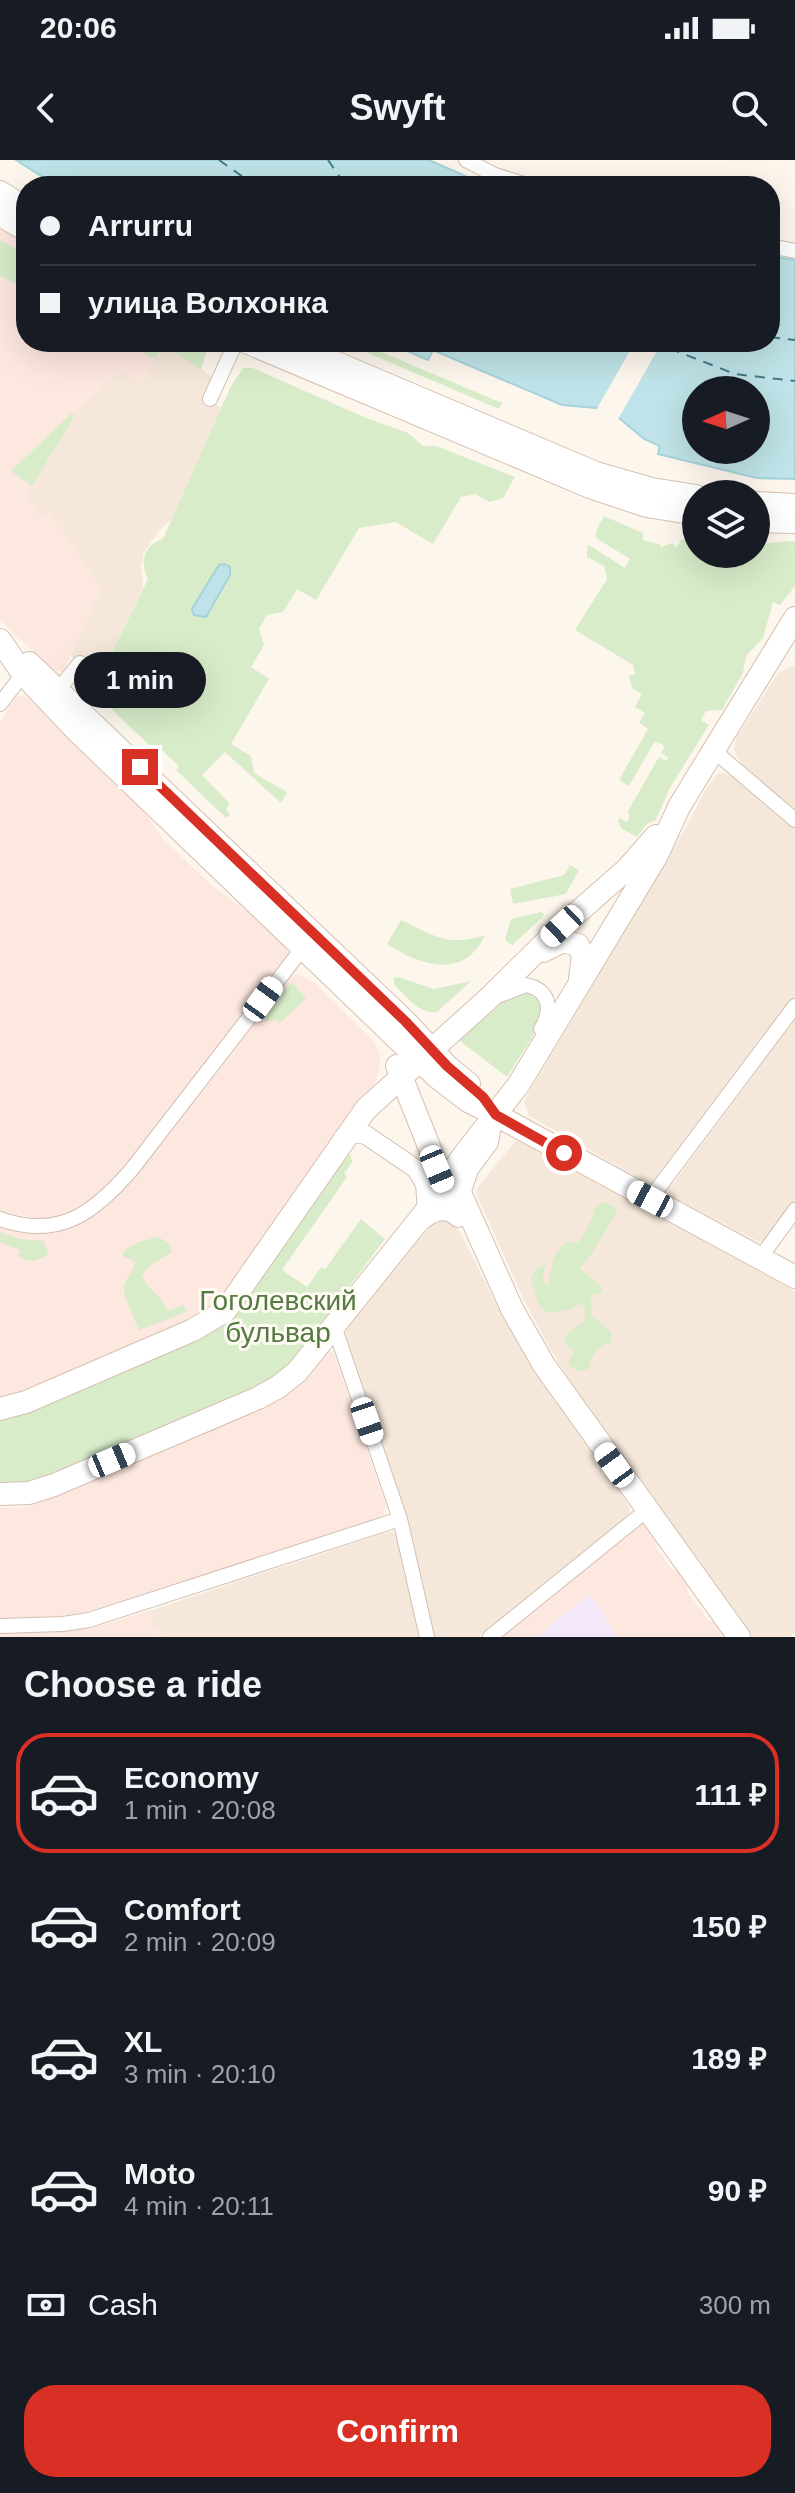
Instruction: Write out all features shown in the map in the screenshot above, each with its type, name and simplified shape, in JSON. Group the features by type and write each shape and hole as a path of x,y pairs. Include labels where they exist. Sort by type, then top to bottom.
{"main road":[{"path":"0,199 16,218"},
{"path":"270,352 582,484 647,506 682,512"},
{"path":"311,352 596,473 652,489 682,494"},
{"path":"770,504 795,505"},
{"path":"770,521 795,522"},
{"path":"0,1494 42,1490 269,1393 297,1372 420,1219 463,1156 519,1084 657,855 679,807 713,750 784,650 795,618"},
{"path":"0,640 23,674 103,757 416,1062"},
{"path":"0,640 59,689 394,1011 416,1062 444,1185 462,1213 482,1267 512,1309 560,1390 739,1637"},
{"path":"0,1409 26,1402 193,1330 225,1311 366,1109 627,869 679,807"},
{"path":"528,960 556,943 573,942 582,949 583,956 578,986"},
{"path":"370,1016 385,1038 416,1062 477,1090 496,1115 795,1277"},
{"path":"462,1213 458,1179 463,1156"}],"street":[{"path":"466,160 498,176"},
{"path":"210,399 231,352"},
{"path":"59,689 80,663"},
{"path":"0,704 23,674"},
{"path":"713,750 795,820"},
{"path":"0,1219 37,1227 84,1214 102,1202 132,1169 302,949"},
{"path":"343,1138 354,1133 366,1135 416,1169 425,1184 420,1219 438,1212 462,1213 468,1175 491,1143 499,1097 546,1022 549,1005 542,992 526,985 488,999"},
{"path":"650,1199 795,1006"},
{"path":"760,1258 795,1210"},
{"path":"334,1326 400,1519 427,1637"},
{"path":"490,1637 647,1510"},
{"path":"0,1626 89,1620 400,1519"}],"shaded area":[{"path":"0,229 16,238 16,352 158,352 144,382 120,371 73,412 74,417 24,497 41,517 47,513 61,529 97,584 99,592 63,672 53,670 0,620"},
{"path":"158,352 174,352 210,375 208,397 221,408 173,518 144,552 141,567 143,588 103,670 95,673 72,657 72,651 99,592 97,584 61,529 47,513 41,517 24,497 74,417 72,413 120,370 144,381"},
{"path":"174,352 206,352 201,369"},
{"path":"795,665 795,811 740,762 734,749 736,738 778,673"},
{"path":"25,695 143,810 162,838 212,886 243,908 286,947 288,953 275,975 104,1191 81,1208 38,1219 0,1211 0,723 15,697"},
{"path":"718,774 732,776 795,828 795,997 651,1185 529,1116 524,1101 707,787"},
{"path":"296,974 314,982 372,1039 380,1054 375,1083 311,1168 218,1303 199,1316 23,1393 0,1399 0,1227 22,1233 50,1232 87,1219 106,1207 289,977"},
{"path":"795,1019 795,1200 768,1239 759,1242 671,1196 667,1186 674,1182"},
{"path":"516,1140 795,1291 795,1632 790,1637 752,1637 573,1386 546,1342 476,1193"},
{"path":"440,1221 453,1224 460,1232 500,1312 537,1374 591,1447 630,1508 628,1517 479,1637 433,1637 402,1501 345,1334 347,1326 389,1274 432,1225"},
{"path":"327,1350 334,1353 386,1506 382,1518 96,1610 62,1616 0,1618 0,1508 27,1507 44,1501 237,1418"},
{"path":"640,1522 657,1541 656,1547 672,1570 677,1570 688,1586 687,1591 709,1621 714,1622 725,1637 498,1637"},
{"path":"393,1532 398,1537 419,1637 161,1637 159,1629 155,1630 149,1611"},
{"path":"591,1595 617,1637 537,1637 557,1620"},
{"path":"149,1611 161,1637 0,1637 0,1634 91,1628"}],"green space":[{"path":"0,240 16,249 16,285 0,276"},
{"path":"142,352 158,352 155,359"},
{"path":"174,352 206,352 201,369"},
{"path":"365,352 382,352 502,403 499,409"},
{"path":"243,368 253,368 408,433 423,446 436,446 515,477 503,498 489,502 475,494 461,497 433,544 396,522 359,528 316,600 297,589 283,612 267,615 259,629 264,645 251,667 269,679 231,744 251,756 254,773 287,792 281,803 225,752 202,775 230,804 226,809 230,814 226,818 176,770 179,766 162,750 150,746 104,702 99,690 103,670 148,579 144,566 145,554 151,545 163,539 230,388"},
{"path":"72,413 74,417 32,486 11,471"},
{"path":"604,516 643,533 643,540 661,547 672,543 676,548 682,540 682,568 770,568 770,543 795,542 795,586 780,605 773,602 763,638 746,656 743,673 722,710 706,711 701,720 709,725 669,789 656,820 647,824 637,837 621,828 618,820 627,822 630,816 628,811 659,757 667,761 668,757 661,753 665,746 655,741 629,786 619,780 648,729 639,723 645,713 635,707 642,694 632,688 629,676 635,674 633,665 575,630 607,579 604,566 587,557 587,547 589,545 625,568 630,559 596,538"},
{"path":"570,865 579,870 566,894 513,904 510,889 564,875"},
{"path":"541,912 543,917 512,945 505,940 511,919"},
{"path":"401,920 432,935 451,940 485,935 465,959 453,964 427,963 387,944"},
{"path":"394,978 434,989 471,981 437,1012 431,1012 413,1003 394,984"},
{"path":"292,982 306,999 280,1023 277,1020 267,1021 263,1018"},
{"path":"517,990 539,995 543,1020 507,1077 459,1040"},
{"name":"Гоголевский бульвар","path":"344,1151 351,1156 352,1162 344,1174 347,1177 282,1270 307,1287 321,1267 325,1269 361,1219 385,1239 290,1365 273,1379 51,1476 26,1483 0,1484 0,1416 196,1336"},
{"path":"605,1202 615,1207 617,1212 580,1268 602,1288 601,1293 590,1295 590,1314 611,1332 611,1342 596,1352 589,1369 577,1371 568,1364 574,1350 566,1345 564,1337 585,1320 585,1307 578,1303 573,1309 546,1313 538,1303 531,1279 534,1271 546,1263 543,1277 545,1285 548,1285 557,1253 567,1242 579,1242 595,1207"},
{"path":"0,1232 20,1239 44,1241 48,1255 33,1261 23,1259 19,1256 20,1250 0,1242"},
{"path":"158,1237 169,1243 172,1252 152,1264 142,1275 167,1311 184,1305 186,1312 139,1330 124,1290 135,1262 123,1256 124,1251 138,1242"}],"water":[{"path":"16,160 429,160 465,176 41,176"},
{"path":"780,258 795,260 795,479 757,478 699,464 770,464 770,376 682,376 682,460 658,454 660,446 644,439 619,418 596,408 562,405 438,352 780,352"},
{"path":"409,352 432,352 428,360"},
{"path":"219,565 230,567 230,575 206,617 194,615 192,609"}],"pier":[{"path":"629,352 656,352 617,421 595,412"}],"ferry route":[{"path":"219,160 242,176"},
{"path":"328,160 339,176"},
{"path":"780,338 795,340"},
{"path":"679,352 735,374 795,381"}],"route":[{"path":"140,767 406,1022 447,1066 477,1090 496,1115 564,1153"}]}
